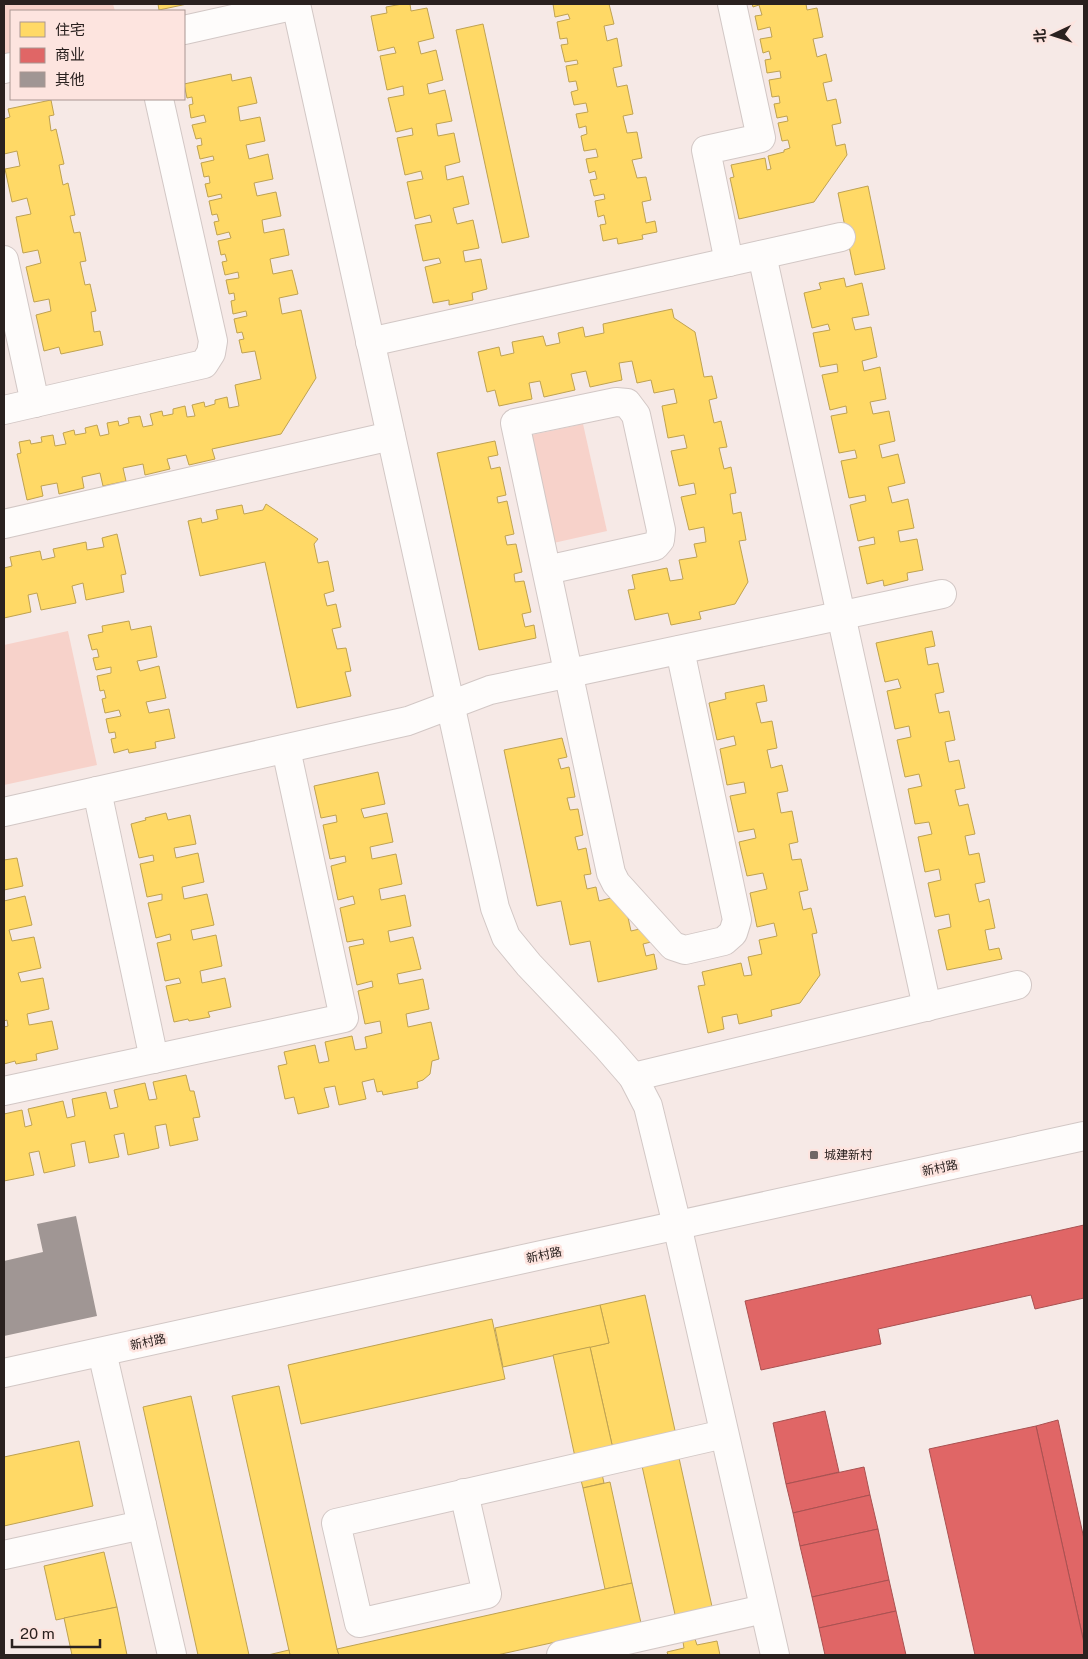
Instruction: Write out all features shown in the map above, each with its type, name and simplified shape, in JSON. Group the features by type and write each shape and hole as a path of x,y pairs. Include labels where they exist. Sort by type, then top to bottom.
{"street":[{"path":"185,30 296,4 495,908 506,937 529,965 634,1077 648,1106 677,1225 774,1655"},
{"path":"730,262 706,150 761,138 732,4"},
{"path":"4,410 204,364 211,353 213,341 159,100"},
{"path":"370,342 841,237"},
{"path":"762,255 927,1007"},
{"path":"4,260 35,403"},
{"path":"547,570 655,546 660,540 661,530 636,414 627,403 616,402 515,423 611,873 616,883 673,946 685,950 724,941 733,933 737,920 680,650"},
{"path":"4,524 391,436"},
{"path":"4,812 408,721 490,690 942,594"},
{"path":"4,1091 344,1018 286,749"},
{"path":"97,791 154,1058"},
{"path":"634,1077 1017,986"},
{"name":"新村路","path":"4,1373 1084,1136"},
{"path":"102,1352 172,1655"},
{"path":"464,1493 487,1594 359,1623 336,1523 464,1493 724,1434"},
{"path":"4,1555 142,1525"},
{"path":"576,1654 764,1609"}],"shaded area":[{"path":"4,4 113,4 115,10 10,10 10,57 4,58"},
{"path":"583,424 607,531 549,544 527,436"},
{"path":"68,631 97,765 4,785 4,645"}],"building: 住宅":[{"path":"158,4 187,4 159,10"},
{"path":"410,4 411,11 427,8 434,38 418,42 421,54 436,50 443,80 427,84 429,94 445,90 452,121 436,124 438,136 454,133 460,162 445,166 447,180 463,176 469,204 453,208 457,224 473,220 479,248 463,251 465,262 481,259 487,289 472,293 473,300 449,305 449,300 433,303 425,267 441,263 439,258 423,261 415,225 432,222 430,215 415,219 407,182 423,179 421,171 405,175 397,138 413,135 412,128 396,132 388,98 404,95 403,86 387,90 380,56 396,53 394,47 378,51 371,16 387,13 386,7"},
{"path":"553,4 609,4 614,24 604,26 607,41 617,38 622,66 613,68 617,87 627,85 633,114 623,116 627,133 637,132 642,158 632,160 637,178 646,177 651,200 642,202 646,223 655,221 657,232 642,235 643,239 618,244 617,238 603,241 600,225 606,224 604,215 598,217 595,201 605,199 604,194 594,196 590,180 597,179 595,171 589,173 586,159 598,157 596,149 584,151 581,136 587,134 586,126 579,128 576,114 588,112 586,103 574,105 571,92 578,90 576,81 569,82 566,66 578,64 577,60 565,62 561,45 568,44 567,38 560,39 557,22 570,19 568,14 555,17"},
{"path":"752,4 806,4 807,10 817,8 823,37 813,39 817,57 826,54 832,81 823,83 827,101 836,99 841,123 832,125 836,146 845,144 847,155 814,202 739,219 730,178 734,177 731,165 765,158 767,170 771,169 768,156 784,152 784,150 790,148 788,140 782,141 778,123 788,121 787,116 777,118 774,104 780,103 779,96 772,97 769,80 781,78 780,71 767,73 765,60 771,59 769,51 763,53 760,39 772,37 770,27 758,30 755,16 762,15 759,5 753,7"},
{"path":"483,24 529,237 502,243 456,30"},
{"path":"231,74 232,81 251,77 257,103 238,107 240,121 260,117 265,141 246,145 249,159 268,154 273,179 254,183 257,196 276,192 281,216 262,220 264,233 284,229 289,255 270,259 273,274 292,270 298,294 279,298 282,314 301,310 316,378 281,434 212,449 215,459 189,465 186,455 167,459 170,469 145,475 143,464 123,468 126,481 103,486 100,473 82,477 84,488 59,494 57,483 41,486 43,496 27,500 17,454 21,453 19,442 30,440 31,444 42,442 41,437 53,435 55,446 66,444 63,433 74,430 75,435 86,433 85,428 97,425 100,436 109,434 107,423 118,421 119,426 129,423 128,418 140,416 143,427 153,425 150,414 162,411 163,416 173,414 173,409 185,406 187,417 195,416 192,405 204,402 205,407 215,404 215,400 227,397 229,408 239,406 235,385 261,379 255,351 242,353 239,340 244,339 242,332 237,333 234,319 247,316 246,311 233,314 231,301 235,300 234,293 229,294 226,280 239,278 238,272 225,275 222,262 227,261 225,254 221,255 218,241 231,238 229,232 217,235 214,222 219,221 217,214 212,215 209,201 222,198 221,194 208,197 205,184 210,183 209,176 204,177 201,163 214,160 213,156 200,159 197,146 202,145 201,138 196,139 192,125 206,122 204,115 191,118 189,105 193,104 192,97 187,98 185,84"},
{"path":"51,100 54,115 49,116 51,131 56,129 64,164 59,165 63,185 68,183 75,215 70,216 74,233 80,232 86,261 80,262 85,285 90,284 96,311 91,312 94,332 100,331 103,345 61,354 59,347 44,351 36,315 51,311 49,299 34,302 26,267 41,263 38,250 23,253 16,217 31,214 27,198 12,202 5,169 20,166 17,151 4,154 4,119 10,117 8,109"},
{"path":"868,186 885,269 855,275 838,193"},
{"path":"844,278 846,287 862,283 869,315 852,318 855,330 871,327 877,357 862,361 864,371 880,367 886,399 870,402 873,414 889,411 895,441 879,445 882,458 898,454 905,483 888,487 892,503 908,499 914,528 898,531 900,542 917,539 923,570 907,573 908,580 884,586 883,580 867,584 859,547 875,544 874,537 858,541 850,505 866,501 865,495 849,498 841,461 857,458 855,450 839,453 831,416 847,413 846,406 830,410 822,375 838,372 837,364 820,367 813,333 830,330 828,324 812,328 804,293 821,289 819,283"},
{"path":"672,309 674,318 695,332 704,377 712,376 717,398 709,400 714,423 721,421 727,447 719,448 724,469 731,467 736,493 730,494 733,514 741,512 746,540 739,541 748,582 735,604 699,612 701,619 671,625 668,613 635,620 628,590 635,589 632,575 667,568 670,581 683,579 679,560 697,557 694,544 706,542 704,527 689,530 681,497 696,494 694,483 679,486 671,451 687,448 684,435 668,438 662,406 677,403 674,389 654,393 651,380 637,383 632,361 619,363 622,380 590,387 586,371 571,374 575,390 544,397 540,381 529,383 532,399 499,406 495,390 487,392 478,352 499,347 501,356 514,353 512,342 543,336 546,346 560,343 558,333 583,327 585,337 604,333 603,324"},
{"path":"495,441 498,455 488,457 491,469 500,467 506,495 497,497 498,503 507,501 514,534 505,536 507,545 516,544 522,572 514,574 515,582 524,581 531,612 522,614 525,627 534,625 536,638 479,650 437,453"},
{"path":"266,504 318,539 314,544 318,563 328,561 334,591 324,594 327,606 336,604 341,627 332,629 337,649 346,648 351,671 345,672 351,696 297,708 265,562 200,576 188,521 201,518 202,523 218,519 216,510 242,505 244,514 263,510"},
{"path":"117,534 126,574 121,575 124,592 86,600 83,583 72,586 76,603 41,610 37,593 28,595 31,612 4,618 4,568 12,566 10,557 40,551 42,560 55,557 53,549 86,542 87,550 104,547 102,538"},
{"path":"129,621 131,630 151,626 157,657 137,661 140,671 159,666 166,698 146,702 149,713 169,709 175,738 155,742 156,748 129,753 128,749 114,753 111,739 116,738 115,732 109,733 106,719 121,716 119,710 105,713 102,699 106,698 104,690 100,691 97,676 111,673 111,667 96,670 93,658 99,657 97,649 92,650 88,635 103,632 102,626"},
{"path":"932,631 935,646 925,648 928,665 938,663 944,692 935,694 939,713 949,711 955,740 945,742 949,762 959,760 965,788 955,790 959,806 968,804 975,834 965,836 969,855 979,853 985,882 975,884 979,902 989,899 995,928 985,930 989,950 999,948 1002,959 947,970 938,930 951,927 949,914 935,917 928,883 941,880 939,869 925,872 918,837 932,834 929,822 915,824 908,789 922,786 919,774 905,777 897,740 911,737 909,726 895,729 887,691 901,688 898,679 885,682 876,643"},
{"path":"764,685 767,701 756,703 761,723 772,721 777,748 767,750 771,768 782,765 788,791 777,793 781,813 792,811 798,842 789,844 792,860 801,859 808,890 799,892 803,910 811,908 817,933 812,934 820,975 800,1003 771,1010 772,1016 739,1024 737,1014 722,1017 724,1029 708,1033 698,986 705,985 702,972 741,963 744,976 752,975 748,957 762,954 759,940 777,936 774,923 757,927 750,893 767,889 763,873 747,876 739,842 756,838 754,829 738,832 730,796 746,793 744,782 727,785 720,749 736,745 734,736 717,740 709,703 726,699 725,693"},
{"path":"562,738 567,757 558,759 561,769 569,767 575,797 567,798 570,810 578,809 583,835 575,837 578,850 586,848 591,874 584,875 587,889 596,887 599,901 623,895 631,931 648,927 651,942 643,944 646,956 654,954 657,969 598,982 590,941 570,945 561,901 537,906 504,750"},
{"path":"378,772 385,804 361,809 364,818 387,813 393,842 370,847 372,859 396,854 402,884 379,889 381,900 405,895 411,926 388,931 390,942 413,937 421,969 397,974 399,984 423,979 429,1009 406,1014 408,1027 431,1022 439,1059 432,1061 430,1074 417,1082 418,1088 383,1095 382,1091 377,1092 374,1079 362,1082 366,1099 339,1105 335,1086 324,1088 329,1107 298,1114 294,1097 285,1099 278,1066 287,1064 284,1052 315,1045 319,1063 329,1061 325,1042 352,1036 355,1050 367,1048 365,1037 382,1033 380,1021 365,1024 358,991 373,987 372,981 357,985 349,947 364,944 363,939 347,942 340,908 355,904 353,896 338,900 331,866 346,862 345,856 330,859 323,825 337,822 336,815 321,818 314,786"},
{"path":"166,813 168,820 190,815 196,844 174,848 176,858 198,853 204,882 182,887 184,899 207,894 214,925 191,930 193,940 216,935 222,966 200,971 202,983 225,978 231,1007 208,1012 210,1017 189,1021 188,1019 174,1022 166,986 181,983 179,978 165,981 157,943 171,940 170,934 156,938 148,903 162,900 162,894 147,897 140,864 154,861 153,855 139,858 131,824 146,820 145,818"},
{"path":"17,858 23,886 4,890 4,860"},
{"path":"25,896 32,925 9,930 12,941 34,937 41,968 18,973 21,982 43,978 49,1009 27,1014 29,1025 52,1021 58,1049 36,1054 37,1060 16,1064 15,1061 4,1064 4,1027 8,1026 7,1020 4,1021 4,901"},
{"path":"186,1075 190,1091 194,1091 200,1117 193,1118 198,1140 170,1146 166,1124 155,1126 159,1148 128,1155 124,1133 114,1135 119,1157 89,1163 85,1141 71,1144 75,1166 44,1173 39,1151 29,1153 34,1175 4,1181 4,1114 22,1110 25,1127 32,1125 28,1109 63,1101 67,1118 75,1116 72,1099 106,1092 110,1109 118,1107 114,1090 145,1083 149,1100 157,1099 153,1082"},
{"path":"645,1295 676,1435 613,1449 590,1347 609,1343 600,1305"},
{"path":"600,1305 609,1343 503,1367 495,1328"},
{"path":"492,1319 505,1379 301,1424 288,1365"},
{"path":"590,1347 613,1449 575,1457 553,1355"},
{"path":"279,1386 339,1655 290,1655 232,1396"},
{"path":"191,1396 249,1655 198,1655 143,1407"},
{"path":"79,1441 93,1506 4,1526 4,1457"},
{"path":"597,1452 604,1483 583,1488 575,1457"},
{"path":"679,1458 713,1611 676,1619 642,1466"},
{"path":"610,1482 632,1583 605,1589 583,1488"},
{"path":"104,1552 117,1607 56,1620 44,1566"},
{"path":"632,1583 641,1623 497,1655 339,1655 337,1649"},
{"path":"117,1607 127,1655 72,1655 64,1618"},
{"path":"695,1639 697,1645 717,1641 720,1655 668,1655 667,1652 684,1648 683,1642"},
{"path":"289,1650 290,1655 268,1655"}],"building: 商业":[{"path":"1084,1225 1084,1298 1035,1309 1031,1295 878,1329 881,1344 761,1370 745,1301"},
{"path":"825,1411 839,1472 786,1484 773,1423"},
{"path":"1058,1420 1084,1539 1084,1643 1036,1426"},
{"path":"1036,1426 1084,1643 1084,1655 975,1655 929,1449"},
{"path":"864,1467 870,1495 793,1513 786,1484"},
{"path":"870,1495 878,1529 800,1546 793,1513"},
{"path":"878,1529 889,1580 812,1597 800,1546"},
{"path":"889,1580 896,1611 819,1628 812,1597"},
{"path":"896,1611 906,1655 825,1655 819,1628"}],"building: 其他":[{"path":"76,1216 97,1316 4,1336 4,1261 43,1252 37,1224"}],"place":[{"name":"城建新村","path":"814,1155"}]}
